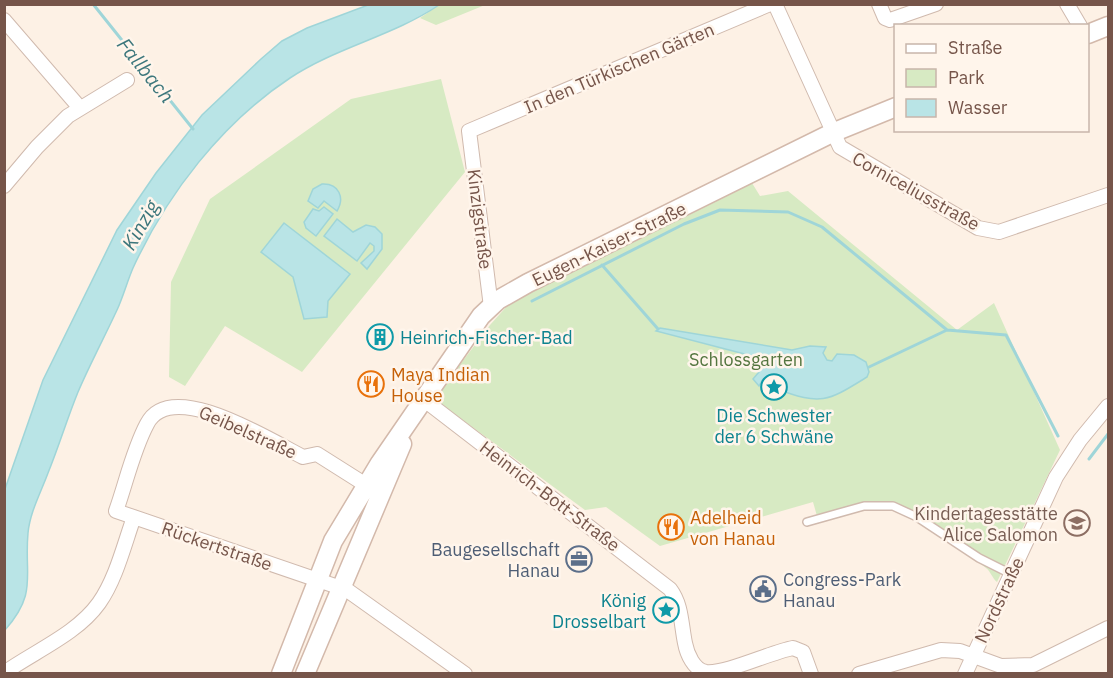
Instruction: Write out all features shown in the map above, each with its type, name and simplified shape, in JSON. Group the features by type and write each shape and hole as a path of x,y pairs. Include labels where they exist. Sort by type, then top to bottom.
{"main road":[{"path":"1089,34 1108,26"},
{"name":"Eugen-Kaiser-Straße","path":"281,674 333,541 366,485 423,399 481,316 491,306 528,283 832,133 894,108"},
{"name":"Eugen-Kaiser-Straße","path":"305,674 423,399"}],"street":[{"name":"In den Türkischen Gärten","path":"469,131 770,4"},
{"name":"Corniceliusstraße","path":"775,4 832,133 844,150 978,228 992,232 1010,230 1108,195"},
{"path":"879,4 885,18 890,20 936,4"},
{"path":"1067,4 1079,24"},
{"path":"4,20 80,108"},
{"path":"4,186 48,135 80,108 127,80"},
{"name":"Kinzigstraße","path":"469,131 491,306"},
{"name":"Heinrich-Bott-Straße","path":"423,399 663,582 675,596 681,612 689,669"},
{"name":"Geibelstraße","path":"116,511 147,424 158,410 173,406 213,413 303,457 317,454 366,485"},
{"name":"Nordstraße","path":"965,674 1062,466 1108,406"},
{"name":"Rückertstraße","path":"116,511 342,588 465,674"},
{"path":"4,673 78,624 98,604 107,590 134,517"},
{"path":"859,674 941,650 960,651 1001,666 1033,665 1108,628"},
{"path":"689,669 709,672 793,648 803,652 811,674"}],"lane":[{"path":"807,522 864,506 893,506 917,518 979,558 1011,574"}],"green space":[{"path":"439,5 485,5 436,25 420,18"},
{"path":"441,79 465,172 302,372 225,326 185,386 169,377 171,282 210,199 351,99"},
{"name":"Schlossgarten","path":"752,183 760,196 788,191 957,330 994,303 1060,450 997,582 986,568 940,534 901,512 882,508 854,511 819,523 813,502 660,546 606,507 585,510 434,399 508,305 530,291"}],"water":[{"name":"Kinzig","path":"368,5 439,5 403,25 308,67 265,96 219,138 162,213 133,268 117,310 87,371 36,502 28,533 26,594 15,617 5,630 5,489 43,380 117,230 156,173 202,115 261,59 282,41 307,28"},
{"path":"322,184 333,186 339,192 340,201 337,211 324,201 318,208 308,201 313,189"},
{"path":"324,207 333,214 316,236 306,228 304,222 313,209 319,211"},
{"path":"337,219 353,232 366,225 375,227 382,234 382,249 367,269 361,263 374,251 374,246 370,243 357,261 324,236"},
{"path":"284,223 350,274 328,301 327,317 304,319 293,277 261,252"},
{"path":"660,328 792,350 810,346 826,347 823,353 827,360 832,361 837,354 854,355 866,362 869,372 867,377 833,396 805,398 777,389 777,385 763,379 759,386 753,379 759,372 759,360 756,357 656,331"}],"waterway":[{"name":"Fallbach","path":"93,4 193,129"},
{"path":"532,301 684,224 720,210 788,212 822,227 947,330 1006,335 1058,436"},
{"path":"602,265 658,329"},
{"path":"869,367 947,330"},
{"path":"1089,459 1108,434"}],"place":[{"name":"Heinrich-Fischer-Bad","path":"380,337"},
{"name":"Maya Indian House","path":"371,384"},
{"name":"Die Schwester der 6 Schwäne","path":"774,387"},
{"name":"Kindertagesstätte Alice Salomon","path":"1077,523"},
{"name":"Adelheid von Hanau","path":"671,527"},
{"name":"Baugesellschaft Hanau","path":"579,559"},
{"name":"Congress-Park Hanau","path":"763,589"},
{"name":"König Drosselbart","path":"666,610"}]}
